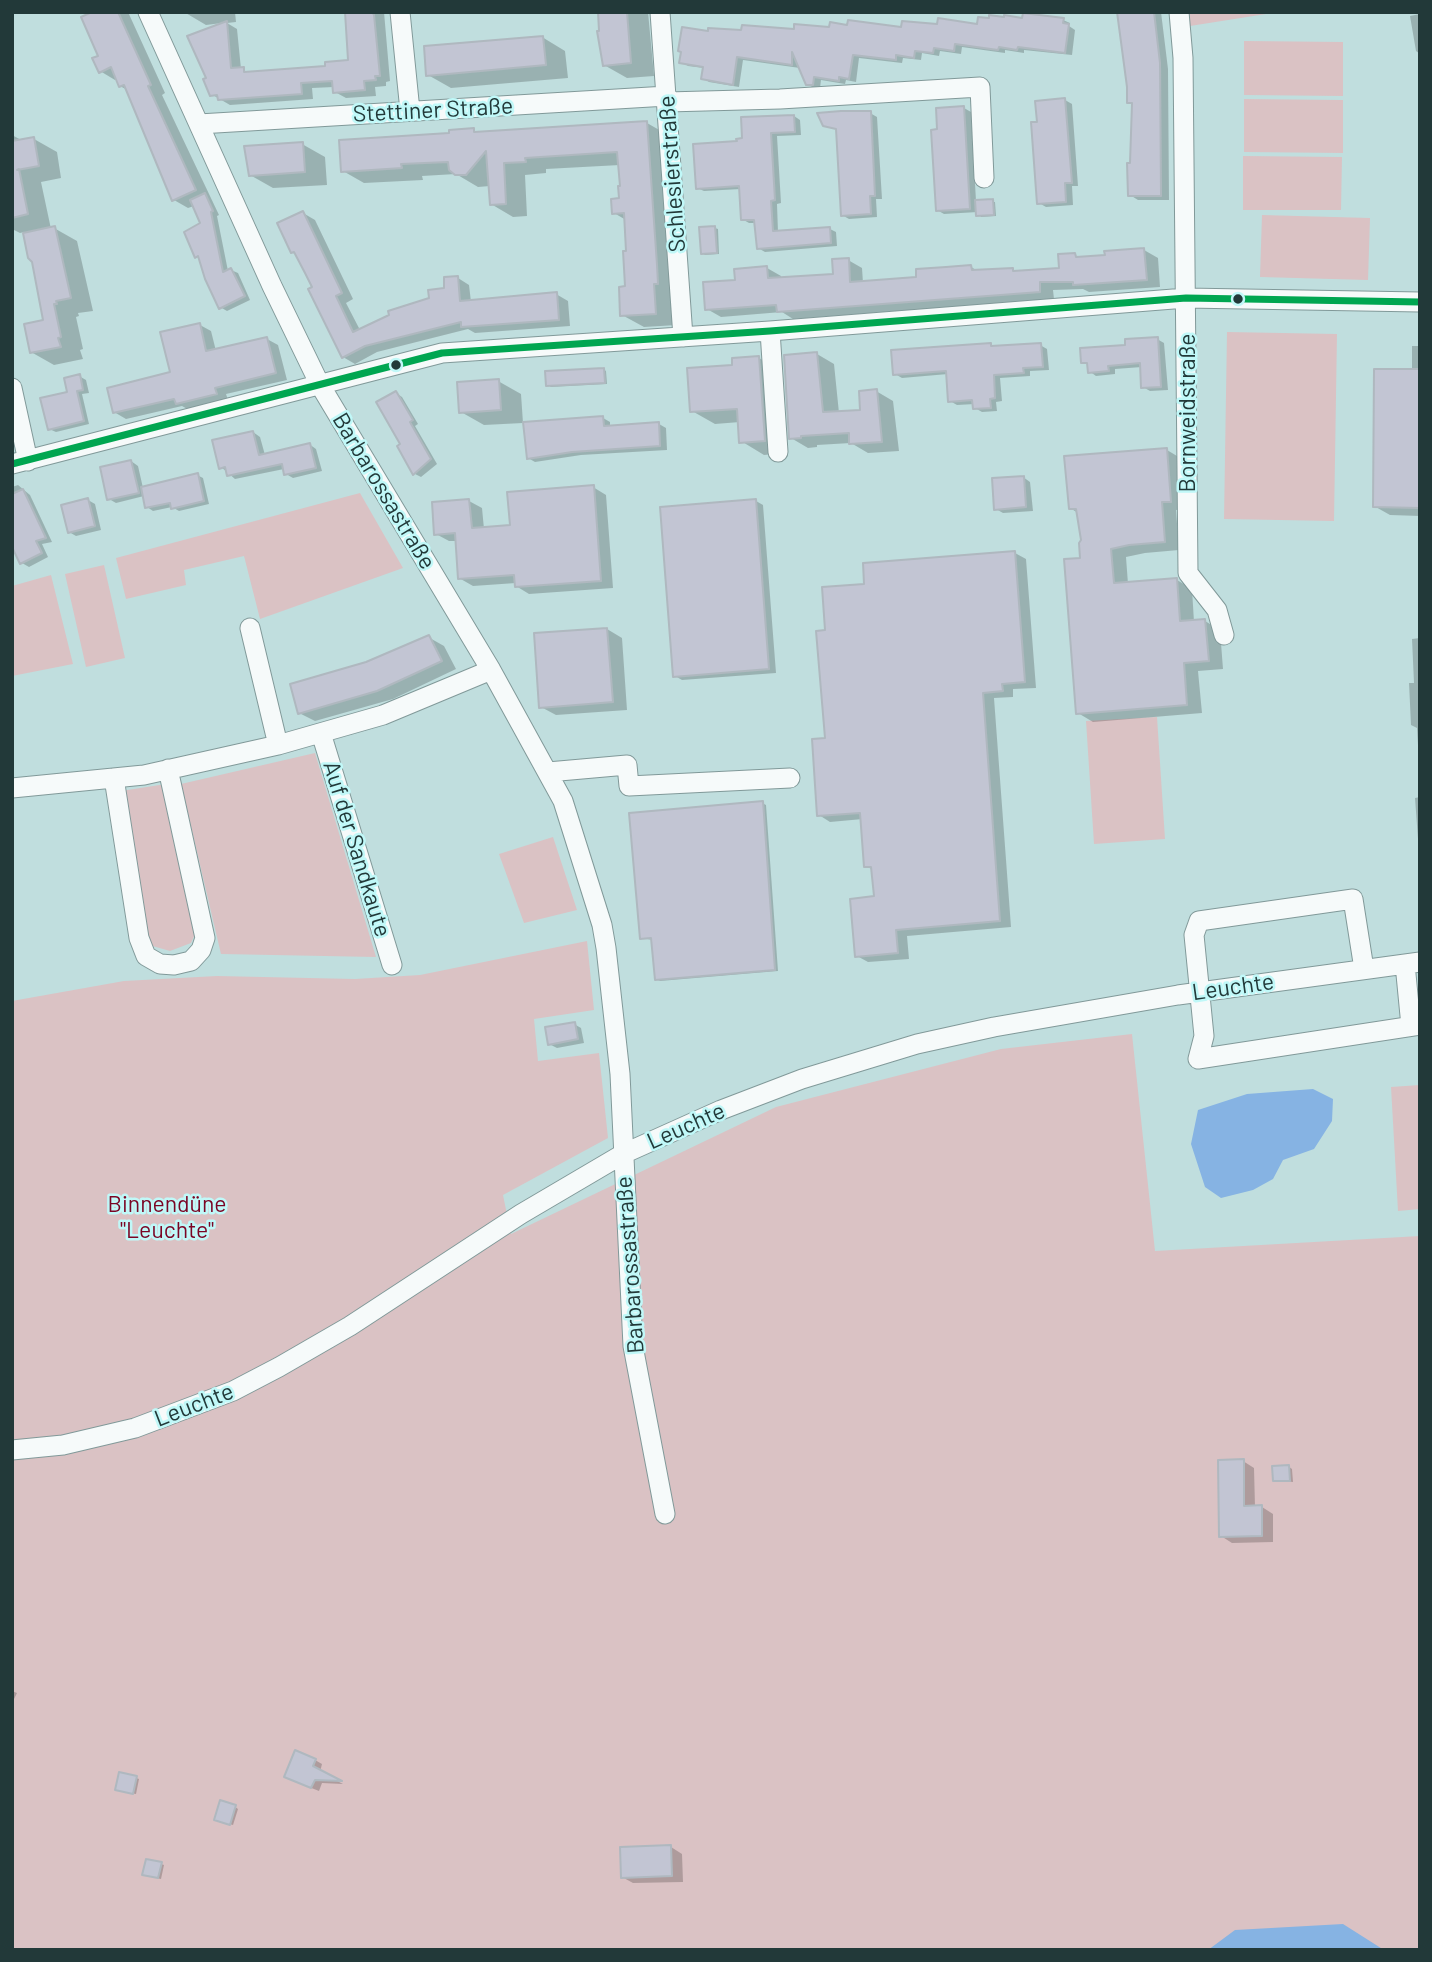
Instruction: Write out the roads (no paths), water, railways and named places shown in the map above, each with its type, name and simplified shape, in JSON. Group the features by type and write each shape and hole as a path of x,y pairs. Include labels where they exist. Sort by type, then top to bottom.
{"street":[{"name":"Barbarossastraße","path":"148,12 272,286 320,385 491,670 563,801 602,925 620,1074 633,1346 665,1514"},
{"path":"400,12 410,111"},
{"name":"Schlesierstraße","path":"660,12 683,337"},
{"name":"Bornweidstraße","path":"1179,12 1183,58 1188,573 1217,610 1224,635"},
{"name":"Stettiner Straße","path":"199,124 667,99 780,99 980,88 984,177"},
{"path":"12,388 20,463 442,353 770,331 1186,298 1420,302"},
{"path":"770,331 778,452"},
{"path":"250,628 278,745"},
{"name":"Auf der Sandkaute","path":"12,788 114,778 278,745 383,715 491,670"},
{"name":"Auf der Sandkaute","path":"321,733 392,965"},
{"path":"548,772 627,765 629,786 790,778"},
{"path":"114,778 138,938 146,956 160,964 173,965 191,961 201,950 205,938 168,769"},
{"path":"1364,969 1353,899 1199,921 1194,935 1204,1036 1198,1059 1415,1026 1412,963"},
{"name":"Leuchte","path":"12,1450 62,1445 135,1428 233,1391 350,1326 521,1214 623,1154 721,1110 802,1079 917,1044 1067,1013 1412,963"}],"water":[{"path":"1313,1089 1333,1099 1332,1121 1314,1149 1283,1160 1273,1179 1253,1190 1221,1198 1205,1187 1191,1144 1198,1110 1247,1094"},
{"path":"1343,1924 1384,1950 1208,1950 1235,1930"}],"park label":[{"name":"Binnendüne \"Leuchte\"","path":"167,1217"}]}
